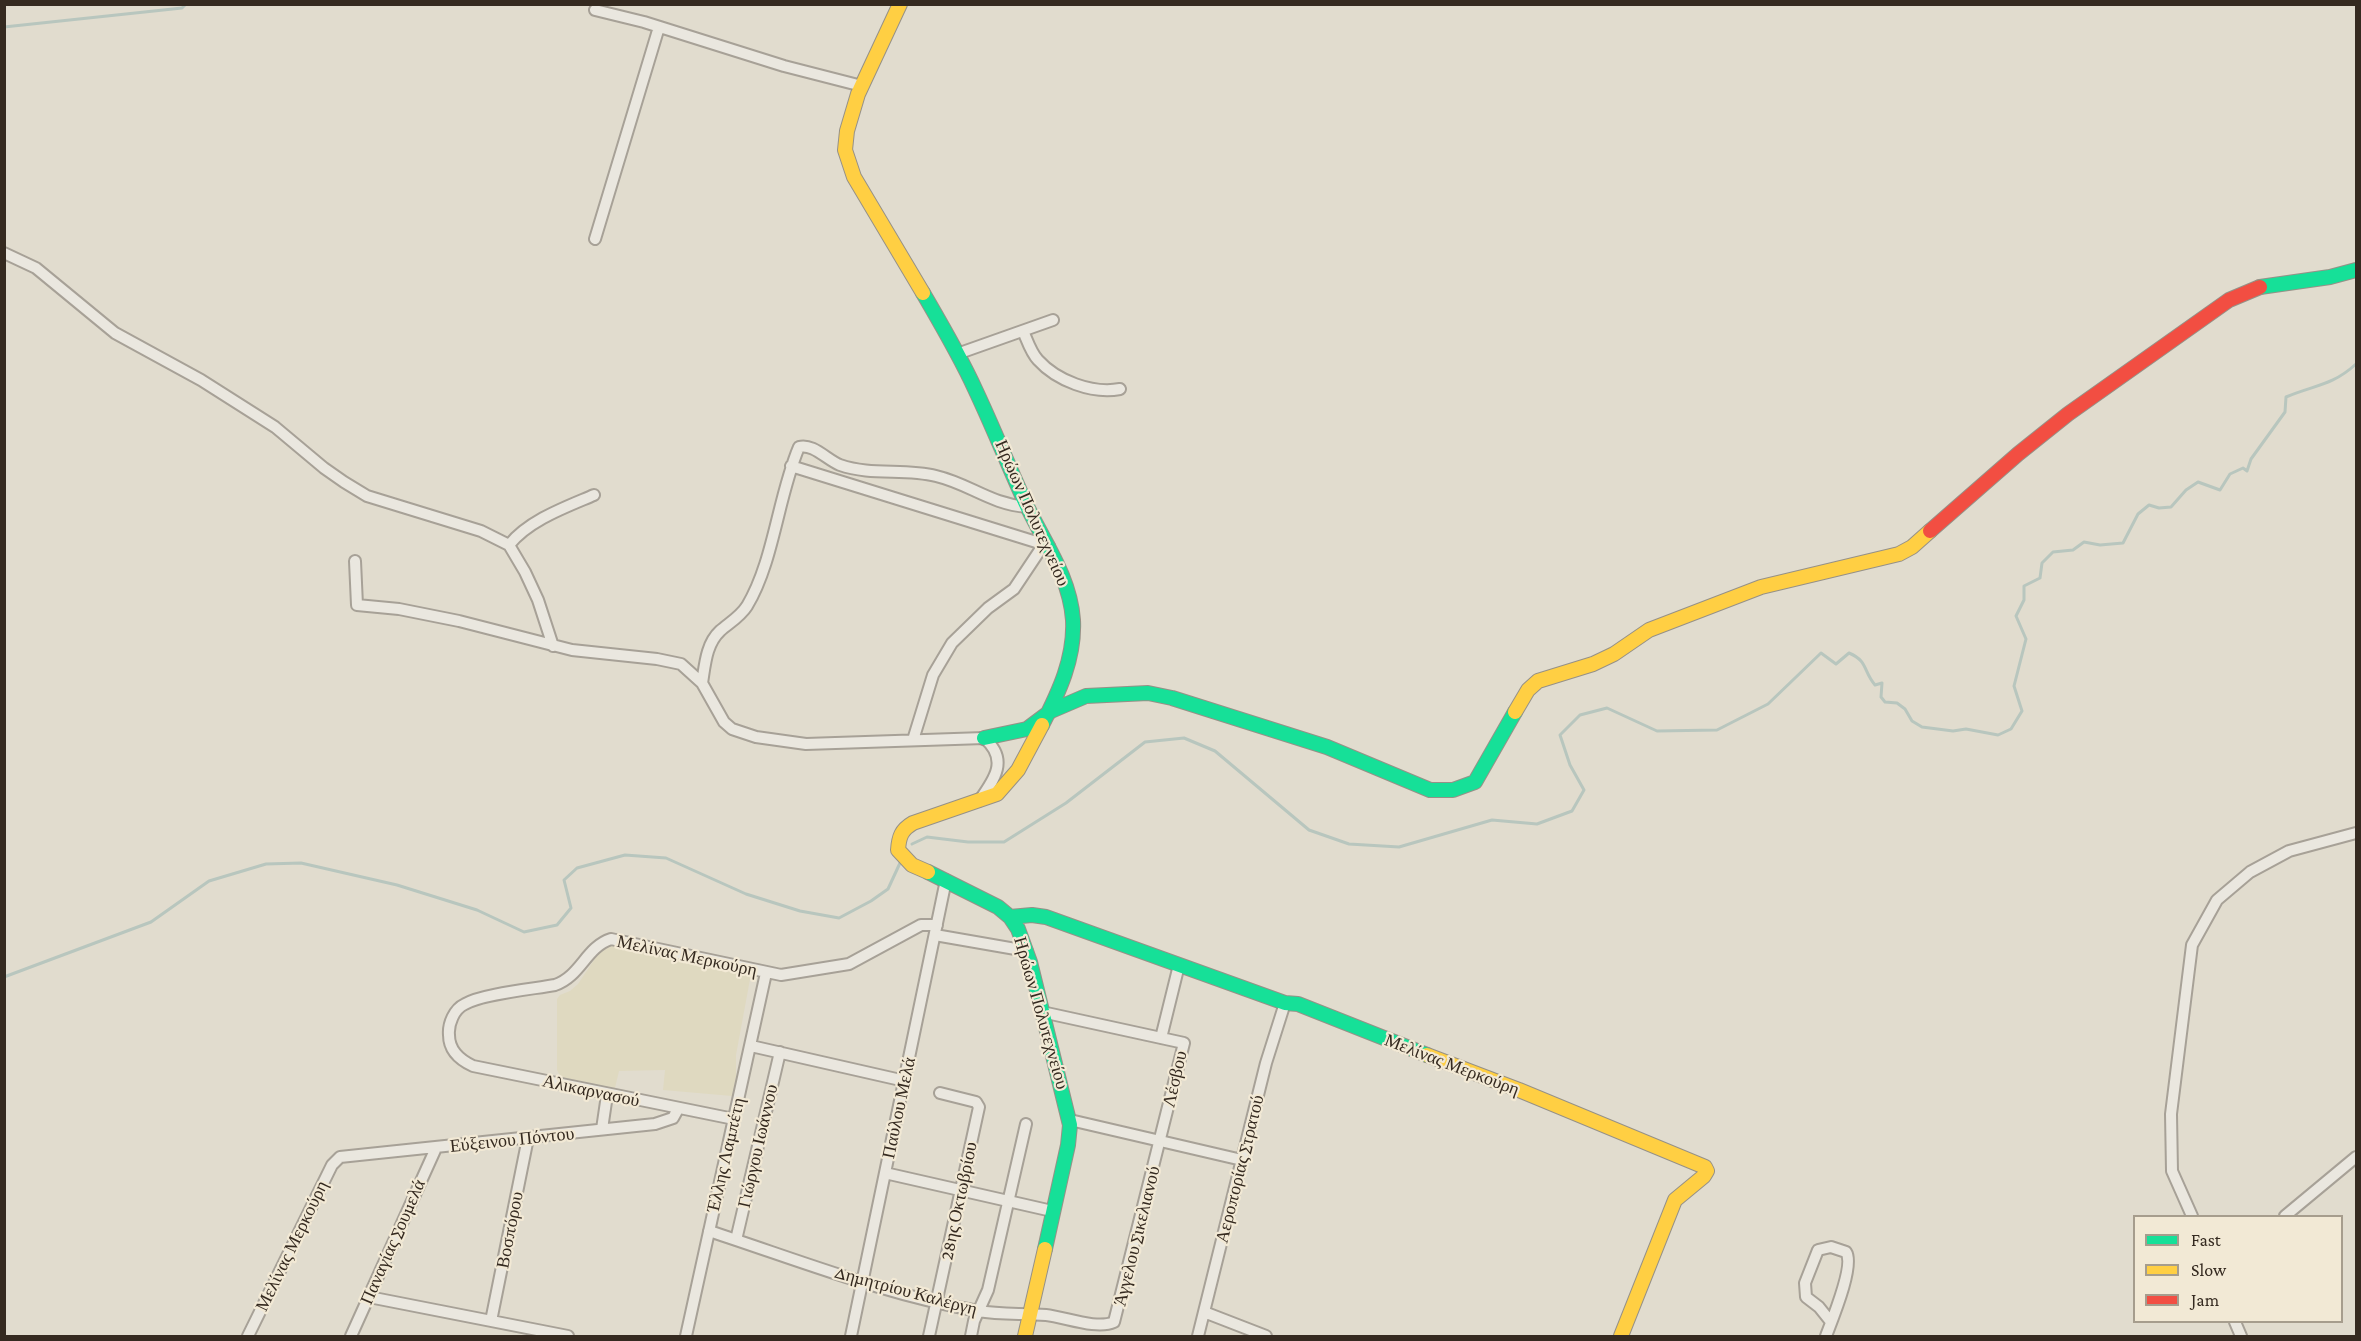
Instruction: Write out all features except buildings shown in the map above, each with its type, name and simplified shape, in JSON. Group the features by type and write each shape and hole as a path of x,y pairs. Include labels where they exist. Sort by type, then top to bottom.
{"street":[{"name":"Ηρώων Πολυτεχνείου","path":"900,4 862,86 846,129 847,159 854,177 957,354 994,429 1027,507 1059,566 1071,602 1072,634 1069,664 1051,711 1022,764 1005,788 998,794 913,822 900,834 898,845 902,856 912,865 990,902 1010,917 1027,951 1070,1120 1068,1144 1025,1336"},
{"path":"595,10 659,27 784,66 862,86"},
{"path":"595,239 659,27"},
{"path":"4,253 36,268 115,333 201,380 275,427 344,482 367,495 481,531 509,545 538,600 553,646"},
{"path":"355,561 357,605 431,615 572,650 657,659 681,664 702,682 724,722 732,729 756,737 806,744 984,738 1027,729 1051,711 1086,696 1148,693 1172,698 1327,747 1430,790 1446,792 1461,789 1475,782 1528,690 1538,681 1593,664 1614,654 1649,630 1761,587 1899,554 1912,547 2055,424 2205,320 2230,299 2250,290 2282,282 2331,276 2356,270"},
{"path":"957,354 1053,320"},
{"path":"1023,331 1037,360 1068,382 1107,392 1120,389"},
{"path":"702,682 706,655 712,641 719,631 733,623 747,606 765,562 791,466 799,447 805,446 840,465 866,470 915,472 936,476 957,483 989,499 1010,506 1027,507"},
{"path":"791,466 1045,541 1014,589 988,608 952,643 933,675 913,740"},
{"path":"509,545 515,537 530,526 563,508 594,495"},
{"path":"979,801 993,782 999,759 992,745 984,738"},
{"path":"2192,1215 2172,1171 2171,1114 2192,945 2217,900 2250,872 2289,851 2356,832"},
{"name":"Παύλου Μελά","path":"851,1336 946,880"},
{"name":"Μελίνας Μερκούρη","path":"1010,917 1032,915 1046,917 1286,1003 1298,1004 1518,1090 1707,1168 1707,1173 1702,1179 1681,1192 1675,1200 1621,1336"},
{"name":"Μελίνας Μερκούρη","path":"453,1051 449,1039 450,1022 464,1004 561,983 578,970 594,948 611,939 766,973 787,975 849,964 921,925 1027,951"},
{"name":"Λέσβου","path":"1160,1141 1184,1043 1161,1038 1179,965"},
{"name":"Έλλης Λαμπέτη","path":"686,1336 766,973"},
{"name":"Αεροπορίας Στρατού","path":"1198,1336 1266,1063 1286,1003"},
{"path":"1042,1012 1161,1038"},
{"path":"751,1046 905,1081"},
{"name":"Αλικαρνασού","path":"453,1051 465,1063 473,1066 734,1119"},
{"name":"Γιώργου Ιωάννου","path":"736,1240 780,1052"},
{"name":"28ης Οκτωβρίου","path":"929,1336 979,1106 976,1102 940,1093"},
{"path":"602,1129 607,1095"},
{"name":"Εύξεινου Πόντου","path":"340,1157 664,1122 676,1116 678,1109"},
{"path":"1070,1120 1242,1161"},
{"path":"971,1336 988,1290 1026,1124"},
{"name":"Βοσπόρου","path":"491,1321 528,1138"},
{"name":"Άγγελου Σικελιανού","path":"1107,1325 1116,1321 1160,1141"},
{"name":"Παναγίας Σουμελά","path":"351,1336 436,1148"},
{"path":"2286,1215 2356,1156"},
{"name":"Μελίνας Μερκούρη","path":"248,1336 332,1165 340,1157"},
{"path":"885,1173 1052,1211"},
{"name":"Δημητρίου Καλέργη","path":"709,1231 862,1282 936,1303 1009,1315 1051,1315 1107,1325"},
{"path":"1826,1336 1831,1322 1849,1258 1843,1250 1829,1246 1815,1253 1804,1289 1806,1297 1819,1307 1831,1322"},
{"path":"369,1297 568,1336"},
{"path":"1204,1312 1266,1336"}],"shaded area":[{"path":"612,945 751,974 736,1055 736,1076 732,1096 663,1090 665,1070 619,1071 615,1088 564,1078 559,1074 557,1070 557,999 578,984 598,954"}],"waterway":[{"path":"4,27 182,8 186,4"},
{"path":"912,844 927,837 968,842 1004,842 1066,803 1145,742 1184,738 1215,751 1309,830 1349,844 1399,847 1492,820 1537,824 1572,811 1584,790 1570,765 1560,735 1580,715 1607,708 1657,731 1717,730 1768,704 1821,653 1836,664 1849,653 1855,656 1875,685 1882,683 1881,697 1885,702 1897,703 1905,709 1912,721 1922,727 1953,731 1966,729 1998,735 2011,729 2022,711 2014,686 2026,639 2016,616 2024,600 2024,586 2040,578 2042,563 2053,552 2073,550 2084,542 2100,545 2123,543 2138,514 2149,505 2159,508 2171,507 2186,490 2198,482 2220,490 2230,474 2243,468 2247,471 2251,459 2285,412 2286,397 2331,381 2356,364"},
{"path":"4,977 151,922 209,881 266,864 301,863 397,885 477,910 524,932 557,925 571,908 564,880 577,868 625,855 666,858 746,894 800,911 839,918 888,889 900,863"}],"traffic: fast":[{"path":"2260,287 2330,277 2356,270"},
{"path":"923,293 969,377 1025,502 1055,559 1067,588 1073,620 1069,661 1060,687 1042,725"},
{"path":"984,738 1027,729 1051,711 1086,696 1148,693 1172,698 1327,747 1430,790 1453,790 1475,782 1515,712"},
{"path":"928,872 998,907 1010,917 1018,929 1030,962 1070,1125 1068,1145 1045,1249"},
{"path":"1010,917 1032,915 1046,917 1285,1003 1298,1004 1427,1055"}],"traffic: slow":[{"path":"900,4 858,94 847,131 845,150 854,177 923,293"},
{"path":"1515,712 1528,690 1538,681 1593,664 1614,654 1649,630 1761,587 1899,554 1912,547 1930,531"},
{"path":"928,872 912,865 898,850 903,831 913,823 997,794 1018,770 1042,725"},
{"path":"1427,1055 1519,1090 1705,1167 1707,1171 1704,1176 1675,1200 1621,1336"},
{"path":"1025,1336 1045,1249"}],"traffic: jam":[{"path":"1930,531 2018,454 2068,414 2229,300 2260,287"}]}
